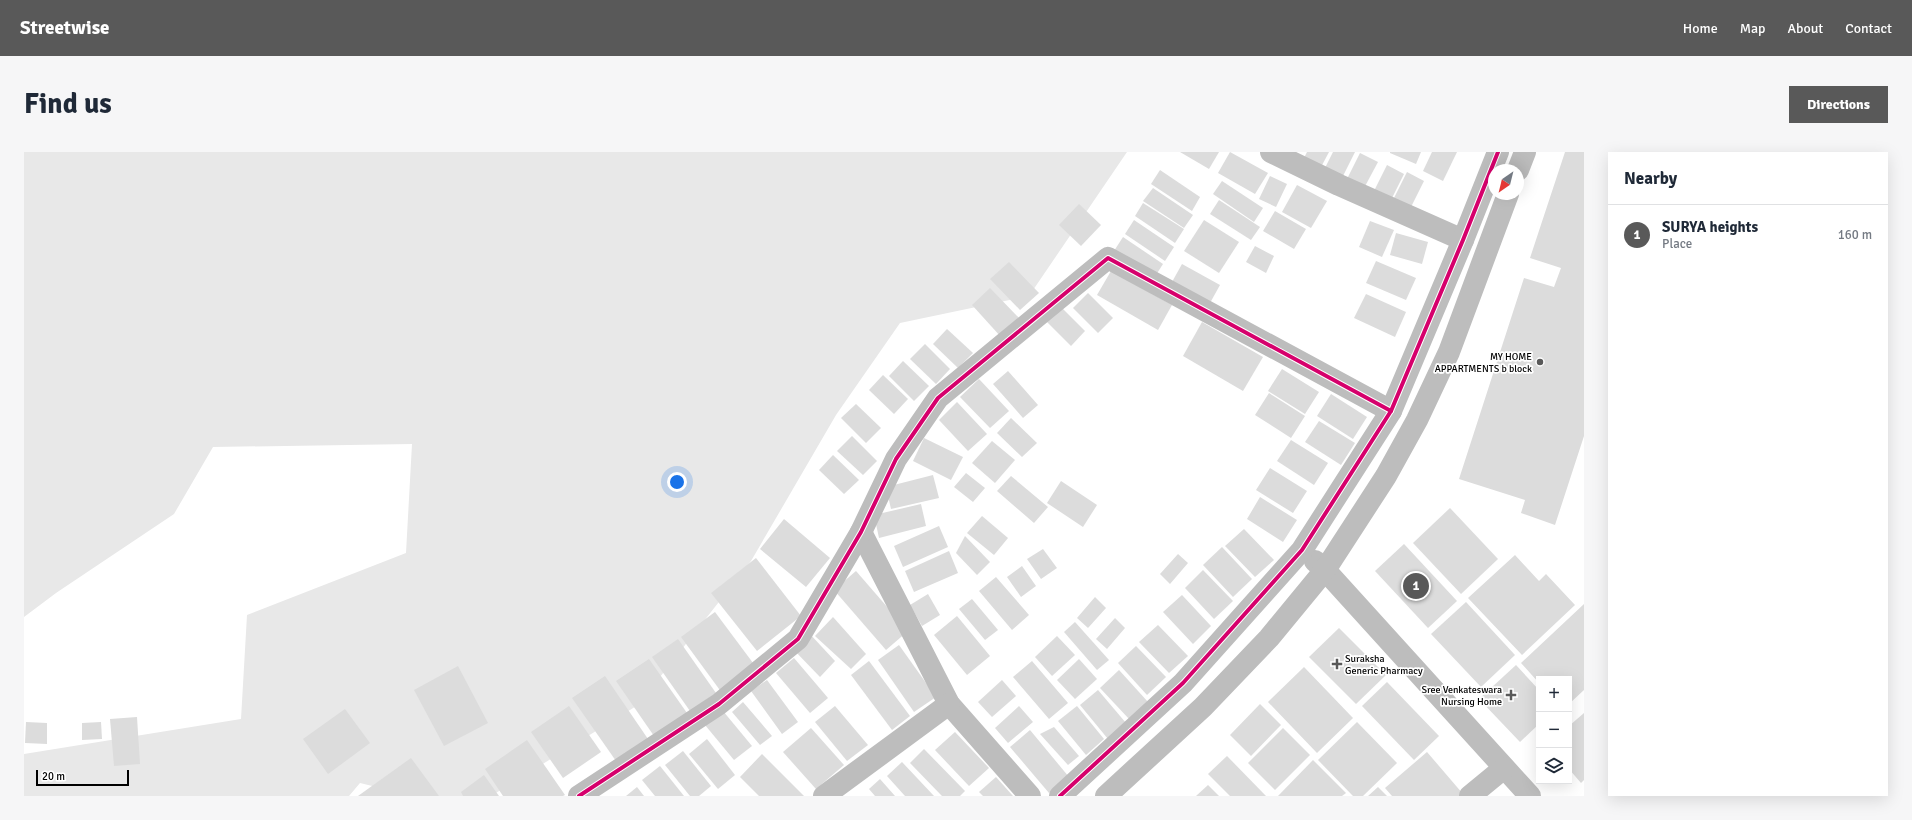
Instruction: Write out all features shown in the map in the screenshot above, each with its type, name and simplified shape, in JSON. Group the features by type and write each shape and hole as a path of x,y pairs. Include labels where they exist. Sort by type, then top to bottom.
{"street":[{"path":"1271,152 1338,185 1463,240"},
{"path":"1060,796 1183,683 1302,550 1391,411 1463,240 1498,152"},
{"path":"1520,164 1524,152"},
{"path":"1106,796 1203,707 1269,638 1325,570 1386,476 1417,420 1449,352 1506,200"},
{"path":"579,796 719,704 798,639 861,532 896,459 938,398 1108,258 1391,411"},
{"path":"861,532 949,704 1030,796"},
{"path":"1302,550 1325,570 1530,796"},
{"path":"824,796 949,704"},
{"path":"1470,796 1504,768"}],"shaded area":[{"path":"24,152 1127,152 1029,296 900,323 836,415 751,561 638,705 491,796 413,796 360,783 349,796 24,796 24,754 241,719 247,615 406,553 412,444 213,447 174,514 56,593 24,617"}],"building":[{"path":"1180,152 1219,152 1209,169"},
{"path":"1230,152 1268,173 1255,194 1218,173"},
{"path":"1307,152 1329,152 1320,169 1303,160"},
{"path":"1333,152 1355,152 1342,178 1324,170"},
{"path":"1390,152 1421,152 1416,164"},
{"path":"1432,152 1457,152 1443,181 1423,171"},
{"name":"MY HOME APPARTMENTS b block","path":"1565,152 1584,152 1584,436 1555,525 1521,513 1525,500 1459,479 1524,278 1554,287 1561,268 1530,258"},
{"path":"1360,153 1378,162 1363,190 1346,181"},
{"path":"1387,165 1404,174 1390,202 1373,193"},
{"path":"1160,170 1200,197 1192,211 1151,184"},
{"path":"1407,172 1424,181 1410,209 1393,200"},
{"path":"1270,176 1287,184 1276,207 1259,199"},
{"path":"1222,181 1263,208 1254,222 1213,194"},
{"path":"1297,185 1327,201 1311,228 1282,212"},
{"path":"1153,188 1193,215 1184,228 1143,201"},
{"path":"1219,200 1260,227 1251,240 1210,214"},
{"path":"1143,203 1184,229 1175,243 1135,216"},
{"path":"1079,204 1101,225 1081,246 1059,225"},
{"path":"1275,211 1306,229 1294,249 1263,231"},
{"path":"1134,220 1174,247 1165,261 1125,234"},
{"path":"1204,220 1239,242 1219,273 1184,251"},
{"path":"1370,221 1394,230 1382,257 1359,247"},
{"path":"1396,233 1428,242 1422,264 1390,255"},
{"path":"1123,237 1163,264 1154,278 1114,251"},
{"path":"1255,246 1274,256 1266,273 1246,262"},
{"path":"1376,261 1416,278 1406,300 1366,283"},
{"path":"1009,262 1039,293 1020,310 990,279"},
{"path":"1182,264 1220,285 1210,303 1172,282"},
{"path":"1111,271 1172,305 1158,330 1097,295"},
{"path":"990,288 1020,319 1001,337 972,305"},
{"path":"1088,293 1113,318 1098,333 1073,308"},
{"path":"1366,294 1406,312 1395,337 1354,318"},
{"path":"1060,306 1085,331 1071,346 1046,321"},
{"path":"1202,322 1263,357 1243,391 1183,356"},
{"path":"947,329 973,353 958,368 933,344"},
{"path":"925,344 950,369 936,384 910,359"},
{"path":"903,361 929,386 914,401 889,376"},
{"path":"1282,369 1319,392 1305,414 1268,391"},
{"path":"1008,371 1038,405 1023,418 993,384"},
{"path":"883,375 908,399 894,414 869,390"},
{"path":"979,379 1009,411 990,428 960,397"},
{"path":"1269,393 1305,416 1291,438 1255,415"},
{"path":"1331,394 1367,417 1353,439 1317,416"},
{"path":"957,402 987,434 968,451 939,420"},
{"path":"856,404 881,428 866,443 841,418"},
{"path":"1011,418 1037,443 1022,457 997,433"},
{"path":"1319,421 1355,443 1341,465 1305,442"},
{"path":"852,436 877,461 863,475 837,451"},
{"path":"924,438 963,457 951,480 913,461"},
{"path":"1291,440 1328,463 1314,485 1277,461"},
{"path":"992,441 1015,460 995,483 972,463"},
{"path":"833,455 859,480 844,494 819,470"},
{"path":"1270,468 1307,491 1293,513 1256,490"},
{"path":"966,473 985,488 973,502 954,487"},
{"path":"933,475 939,498 891,509 886,487"},
{"path":"1011,476 1048,507 1034,523 997,491"},
{"path":"1061,481 1097,505 1083,527 1047,503"},
{"path":"1260,497 1297,520 1283,542 1247,519"},
{"path":"921,504 926,526 879,538 874,515"},
{"path":"1450,508 1498,559 1461,594 1413,543"},
{"path":"982,516 1008,538 994,555 967,533"},
{"path":"784,519 830,558 806,587 760,549"},
{"path":"939,526 948,547 903,567 894,546"},
{"path":"1244,529 1274,560 1255,577 1225,546"},
{"path":"965,536 990,562 977,575 956,553"},
{"path":"1404,544 1457,601 1428,628 1375,571"},
{"path":"1222,547 1252,579 1233,597 1203,565"},
{"path":"1043,549 1057,568 1041,579 1027,559"},
{"path":"949,551 958,573 914,592 905,571"},
{"path":"1178,554 1188,563 1170,584 1160,574"},
{"path":"1515,555 1539,581 1546,574 1575,605 1522,655 1468,598"},
{"path":"756,558 801,616 757,651 711,593"},
{"path":"1022,566 1036,586 1021,597 1007,577"},
{"path":"1203,570 1233,601 1214,619 1185,588"},
{"path":"856,571 908,631 886,650 834,590"},
{"path":"996,577 1029,615 1012,630 979,591"},
{"path":"928,594 940,615 922,626 910,605"},
{"path":"1182,595 1211,626 1193,644 1163,612"},
{"path":"1095,597 1106,608 1088,628 1077,618"},
{"path":"972,599 998,630 985,640 959,609"},
{"path":"1466,602 1515,655 1481,687 1431,634"},
{"path":"1584,604 1584,690 1572,701 1572,676 1536,676 1536,680 1521,663"},
{"path":"715,612 756,667 722,693 681,637"},
{"path":"957,616 990,656 967,675 934,635"},
{"path":"833,617 866,654 851,669 815,636"},
{"path":"1115,618 1125,628 1107,649 1096,639"},
{"path":"1075,622 1109,660 1097,670 1064,632"},
{"path":"1158,625 1188,656 1169,673 1139,642"},
{"path":"1339,628 1386,675 1356,704 1309,657"},
{"path":"809,633 835,661 820,677 793,649"},
{"path":"1057,636 1075,655 1052,676 1035,657"},
{"path":"678,639 716,693 690,711 652,657"},
{"path":"899,645 936,697 914,712 878,660"},
{"path":"1136,646 1166,677 1147,695 1118,663"},
{"path":"794,658 828,698 810,713 776,673"},
{"path":"649,659 687,713 654,736 616,681"},
{"path":"1079,659 1097,679 1075,699 1057,680"},
{"path":"869,661 910,716 892,730 851,675"},
{"path":"1032,661 1068,703 1049,719 1013,677"},
{"path":"1516,665 1536,687 1536,727 1520,742 1479,699"},
{"path":"458,666 488,723 444,746 414,690"},
{"path":"1304,667 1353,718 1317,753 1268,702"},
{"path":"1119,670 1148,702 1130,720 1100,688"},
{"path":"605,676 648,739 616,761 572,698"},
{"path":"767,680 798,722 782,734 751,691"},
{"path":"1002,680 1016,696 992,717 978,702"},
{"path":"1387,682 1439,736 1414,760 1362,706"},
{"path":"1098,690 1126,723 1108,739 1080,705"},
{"path":"743,702 772,736 760,745 732,712"},
{"path":"1260,704 1281,725 1251,756 1230,735"},
{"path":"569,706 601,752 563,778 531,732"},
{"path":"835,706 868,745 847,761 815,722"},
{"path":"1019,706 1033,722 1008,743 995,728"},
{"path":"1077,706 1104,739 1086,755 1058,721"},
{"path":"345,709 370,743 328,774 303,739"},
{"path":"723,711 752,746 734,760 705,725"},
{"path":"1584,713 1584,780 1581,783 1572,772 1572,723"},
{"path":"137,717 140,764 114,766 110,719"},
{"path":"26,722 47,723 47,744 25,743"},
{"path":"101,722 102,739 82,740 82,723"},
{"path":"1357,722 1397,763 1363,796 1353,796 1318,760"},
{"path":"1054,727 1079,756 1068,765 1040,734"},
{"path":"811,728 844,765 816,789 783,752"},
{"path":"1283,728 1310,755 1275,790 1248,763"},
{"path":"1030,730 1069,777 1049,793 1010,747"},
{"path":"955,732 989,768 969,786 935,750"},
{"path":"707,739 735,775 718,789 689,754"},
{"path":"527,740 565,795 503,796 485,769"},
{"path":"924,749 965,791 960,796 942,796 910,763"},
{"path":"683,751 711,786 699,796 690,796 665,765"},
{"path":"1427,752 1463,794 1461,796 1392,796 1385,788"},
{"path":"762,754 804,796 759,796 740,777"},
{"path":"1227,756 1266,796 1230,796 1208,774"},
{"path":"411,758 439,796 358,796"},
{"path":"1313,760 1346,793 1342,796 1278,796"},
{"path":"902,762 934,796 905,796 887,776"},
{"path":"660,766 684,796 655,796 642,780"},
{"path":"484,775 499,796 463,796 461,792"},
{"path":"996,777 1013,796 983,796 979,792"},
{"path":"880,779 895,796 875,796 869,789"},
{"path":"1208,785 1219,796 1196,796"},
{"path":"637,787 644,796 626,796"},
{"path":"1378,787 1387,796 1368,796"}],"cycle path":[{"path":"1060,796 1183,683 1302,550 1391,411 1463,240 1498,152"},
{"path":"579,796 719,704 798,639 861,532 896,459 938,398 1108,258 1391,411"}],"place":[{"name":"MY HOME APPARTMENTS b block","path":"1540,362"},
{"name":"SURYA heights","path":"1416,586"},
{"name":"Suraksha Generic Pharmacy","path":"1337,664"},
{"name":"Sree Venkateswara Nursing Home","path":"1511,695"}]}
